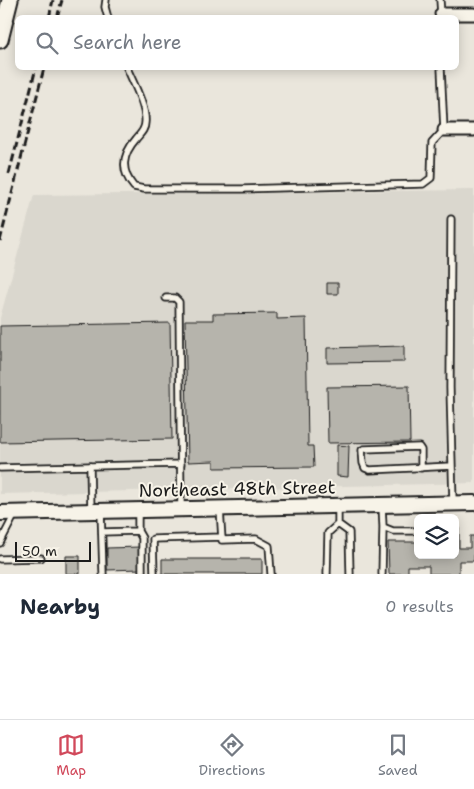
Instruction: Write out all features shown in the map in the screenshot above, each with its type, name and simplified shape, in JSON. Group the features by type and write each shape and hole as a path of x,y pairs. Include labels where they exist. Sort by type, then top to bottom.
{"main road":[{"path":"0,40 10,0"}],"street":[{"path":"458,15 474,14"},
{"path":"444,130 474,130"},
{"name":"Northeast 48th Street","path":"0,514 474,502"}],"lane":[{"path":"106,0 105,7 107,15"},
{"path":"440,0 441,15"},
{"path":"128,70 145,115 144,129 124,157 125,172 134,187 144,189 242,189 424,184 431,178 432,143 444,130 441,70"},
{"path":"451,219 450,388 453,503"},
{"path":"166,298 174,298 179,302 181,509"},
{"path":"421,468 421,450 419,448 362,450 365,468 370,470 421,468 452,466"},
{"path":"0,468 181,464"},
{"path":"90,466 96,511 102,532 103,574"},
{"path":"382,505 382,574"},
{"path":"327,574 328,533 338,524 338,506"},
{"path":"220,508 222,540 256,539 269,546 271,574"},
{"path":"138,510 138,531 142,538 142,574"},
{"path":"0,543 16,513"},
{"path":"338,524 349,532 350,574"},
{"path":"382,527 393,531 414,530"},
{"path":"102,532 138,531"},
{"path":"154,574 153,539 222,537"},
{"path":"0,559 41,558"}],"shaded area":[{"path":"474,190 474,483 0,494 0,318 34,195"}],"building":[{"path":"327,283 338,283 338,294 327,294"},
{"path":"277,313 277,319 306,318 308,446 313,446 314,467 214,468 214,461 188,462 185,320 213,320 213,314"},
{"path":"170,323 172,439 0,442 0,326"},
{"path":"404,346 404,362 327,363 327,348"},
{"path":"409,386 410,442 328,443 327,387"},
{"path":"337,445 349,446 348,477 337,476"},
{"path":"470,536 474,536 474,561 459,561 459,574 429,574 429,566 408,566 408,574 389,574 388,542 414,542 414,559 459,559 459,548 470,548"},
{"path":"140,547 141,569 107,570 107,548"},
{"path":"66,556 80,556 80,574 66,574"},
{"path":"162,559 262,559 262,574 162,574"}],"railway":[{"path":"50,15 53,0"},
{"path":"58,15 62,0"},
{"path":"9,174 35,70"},
{"path":"0,241 43,70"}]}
